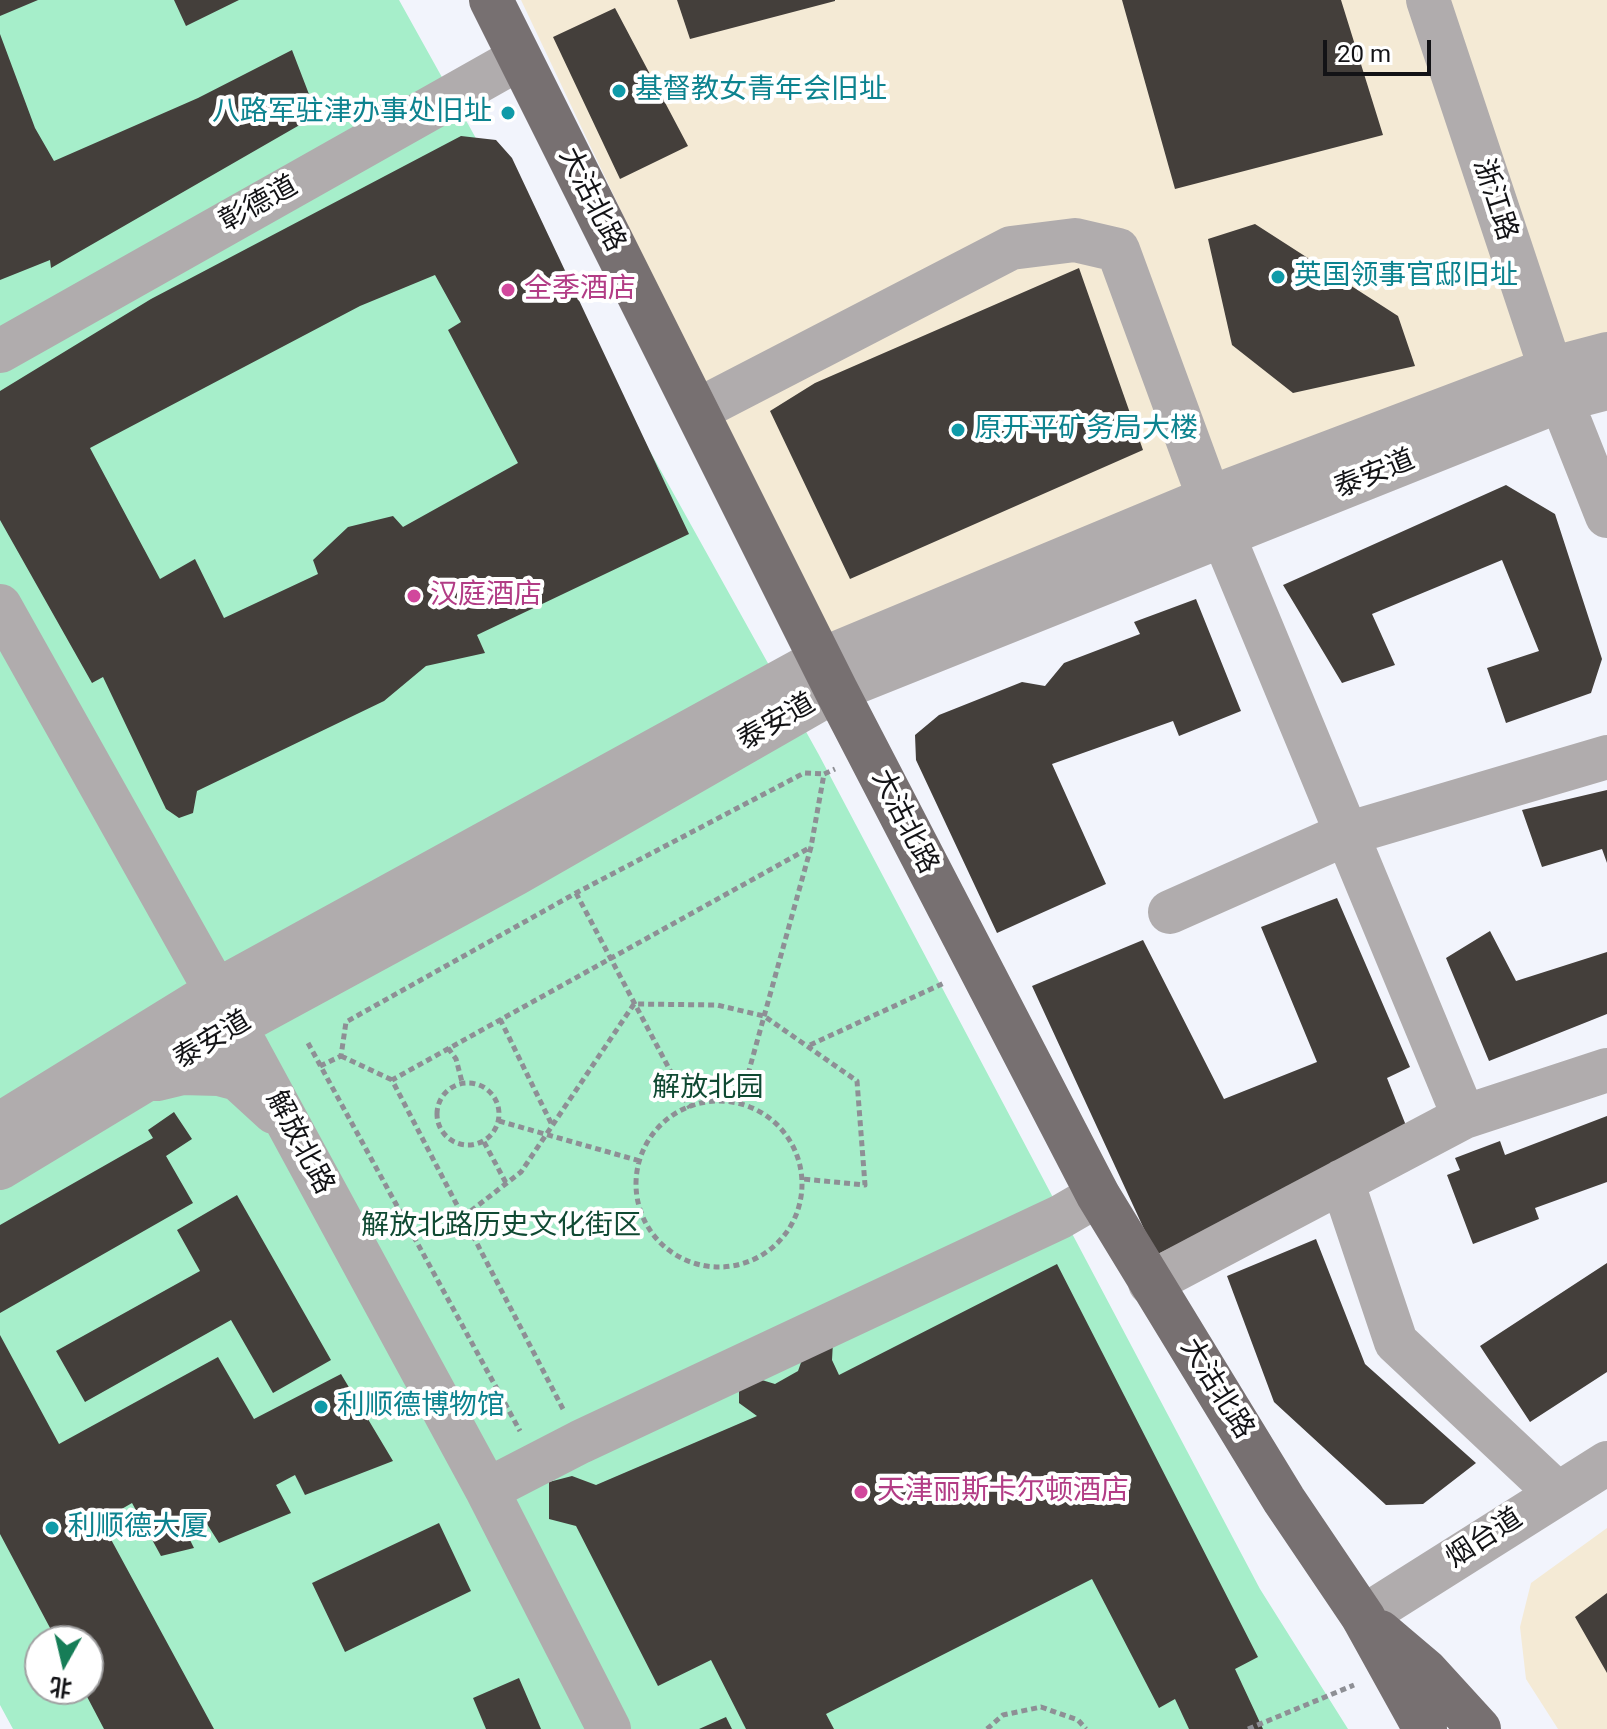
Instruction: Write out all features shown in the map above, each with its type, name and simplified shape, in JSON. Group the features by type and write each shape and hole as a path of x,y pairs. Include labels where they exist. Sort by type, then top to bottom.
{"main road":[{"name":"大沽北路","path":"491,0 828,675 1098,1195 1284,1500 1363,1617 1425,1729"},
{"name":"大沽北路","path":"1363,1617 1426,1671 1479,1729"}],"street":[{"name":"浙江路","path":"1428,0 1556,384 1607,516"},
{"name":"彰德道","path":"0,351 518,59"},
{"path":"698,410 1011,248 1075,240 1118,250 1216,516 1464,1117"},
{"name":"泰安道","path":"0,1124 226,1009 515,874 828,675 1216,516 1556,384 1607,354"},
{"name":"泰安道","path":"1556,384 1607,388"},
{"name":"解放北路","path":"0,606 226,1009 487,1490 609,1729"},
{"path":"1170,912 1346,834 1607,757"},
{"name":"泰安道","path":"0,1168 136,1087 226,1009"},
{"path":"1150,1283 1464,1117 1607,1070"},
{"path":"136,1087 182,1073 219,1074 238,1079 254,1091 292,1131"},
{"path":"1342,1181 1396,1342 1557,1493"},
{"path":"487,1490 580,1442 1060,1217 1098,1195"},
{"name":"烟台道","path":"1363,1617 1607,1463"}],"path":[{"path":"341,1056 346,1022 576,893 804,773 824,774 868,752"},
{"path":"740,1103 811,847 824,774"},
{"path":"392,1080 811,847"},
{"path":"576,893 690,1108"},
{"path":"810,1045 949,981"},
{"path":"634,1004 717,1005 764,1016 810,1045 857,1081 865,1185 803,1179"},
{"path":"463,1217 521,1172 634,1004"},
{"path":"500,1019 553,1126"},
{"path":"308,1043 538,1464"},
{"path":"448,1048 456,1059 462,1082"},
{"path":"320,1066 341,1056"},
{"path":"341,1056 392,1080 580,1442"},
{"path":"462,1082 477,1083 491,1091 499,1105 499,1121 484,1141 468,1145 453,1142 442,1132 436,1117 438,1102 447,1089 462,1082"},
{"path":"705,1102 740,1103 771,1119 793,1146 803,1179 798,1214 779,1243 749,1262 715,1268 681,1260 654,1237 638,1206 636,1172 648,1139 672,1114 705,1102"},
{"path":"499,1121 640,1161"},
{"path":"484,1141 506,1183"},
{"path":"1248,1729 1390,1669"},
{"path":"987,1729 1003,1715 1041,1707 1078,1720 1086,1729"}],"shaded area":[{"path":"521,0 1607,0 1607,376 840,672"},
{"path":"1607,1528 1607,1729 1558,1729 1526,1679 1520,1627 1531,1583"}],"green space":[{"name":"解放北路历史文化街区","path":"0,0 399,0 819,755 1260,1589 1348,1729 13,1729 0,1705"}],"building":[{"path":"0,0 38,0 0,16"},
{"path":"174,0 239,0 186,26"},
{"path":"677,0 835,0 835,1 690,39"},
{"path":"1122,0 1341,0 1383,135 1175,189"},
{"name":"基督教女青年会旧址","path":"615,8 688,146 620,179 553,37"},
{"path":"0,34 35,128 54,161 198,98 292,50 317,115 51,268 50,260 0,280"},
{"path":"461,136 496,140 512,158 689,534 477,635 485,653 426,666 384,701 197,791 193,813 179,818 166,809 103,677 92,683 0,520 0,391 151,299","holes":["435,275 461,322 448,330 518,463 403,527 393,516 348,527 313,560 318,574 224,618 195,559 160,579 90,448 360,306"]},
{"name":"英国领事官邸旧址","path":"1255,224 1398,316 1415,366 1293,393 1232,345 1208,239"},
{"name":"原开平矿务局大楼","path":"1079,268 1143,450 850,579 770,411 815,383"},
{"path":"1506,485 1555,514 1602,659 1591,693 1506,723 1487,668 1539,651 1502,560 1372,614 1395,665 1342,683 1283,585"},
{"path":"1196,599 1241,711 1179,736 1173,721 1052,764 1106,884 997,933 916,760 915,735 939,715 1022,682 1045,686 1064,663 1140,634 1134,622"},
{"path":"1607,790 1607,863 1602,849 1542,867 1522,810"},
{"path":"1337,898 1410,1067 1387,1078 1409,1133 1156,1255 1032,986 1143,940 1224,1099 1317,1062 1261,927"},
{"path":"1490,931 1516,981 1607,952 1607,1014 1489,1061 1446,958"},
{"path":"174,1112 192,1139 166,1156 193,1203 0,1313 0,1225 153,1138 148,1130"},
{"path":"1607,1116 1607,1182 1535,1208 1539,1219 1473,1244 1447,1175 1460,1170 1455,1158 1500,1141 1505,1155"},
{"path":"237,1195 331,1360 273,1393 231,1320 85,1402 56,1351 200,1271 177,1230"},
{"path":"1316,1239 1365,1364 1476,1463 1423,1504 1386,1505 1274,1402 1227,1276"},
{"path":"1607,1263 1607,1372 1530,1422 1480,1346"},
{"name":"天津丽斯卡尔顿酒店","path":"1057,1264 1258,1657 1235,1669 1263,1729 1189,1729 1175,1699 1159,1708 1092,1579 826,1714 834,1729 746,1729 711,1660 658,1686 576,1526 549,1519 549,1482 572,1476 596,1485 757,1416 739,1403 739,1388 752,1377 775,1384 798,1371 809,1340 833,1342 832,1360 839,1375"},
{"path":"0,1335 59,1444 218,1357 254,1419 341,1374 393,1461 305,1495 295,1475 276,1485 291,1513 219,1543 207,1524 186,1532 194,1548 161,1556 132,1503 101,1521 214,1729 104,1729 91,1705 104,1705 104,1625 48,1625 0,1534"},
{"path":"439,1523 471,1591 345,1652 312,1583"},
{"path":"1607,1593 1607,1673 1575,1617"},
{"path":"519,1678 541,1729 486,1729 473,1698"},
{"path":"726,1717 732,1729 699,1729"}],"place":[{"name":"基督教女青年会旧址","path":"619,91"},
{"name":"八路军驻津办事处旧址","path":"508,113"},
{"name":"英国领事官邸旧址","path":"1278,277"},
{"name":"全季酒店","path":"508,290"},
{"name":"原开平矿务局大楼","path":"958,430"},
{"name":"汉庭酒店","path":"414,596"},
{"name":"利顺德博物馆","path":"321,1407"},
{"name":"天津丽斯卡尔顿酒店","path":"861,1492"},
{"name":"利顺德大厦","path":"52,1528"}],"park label":[{"name":"解放北园","path":"708,1089"}]}
